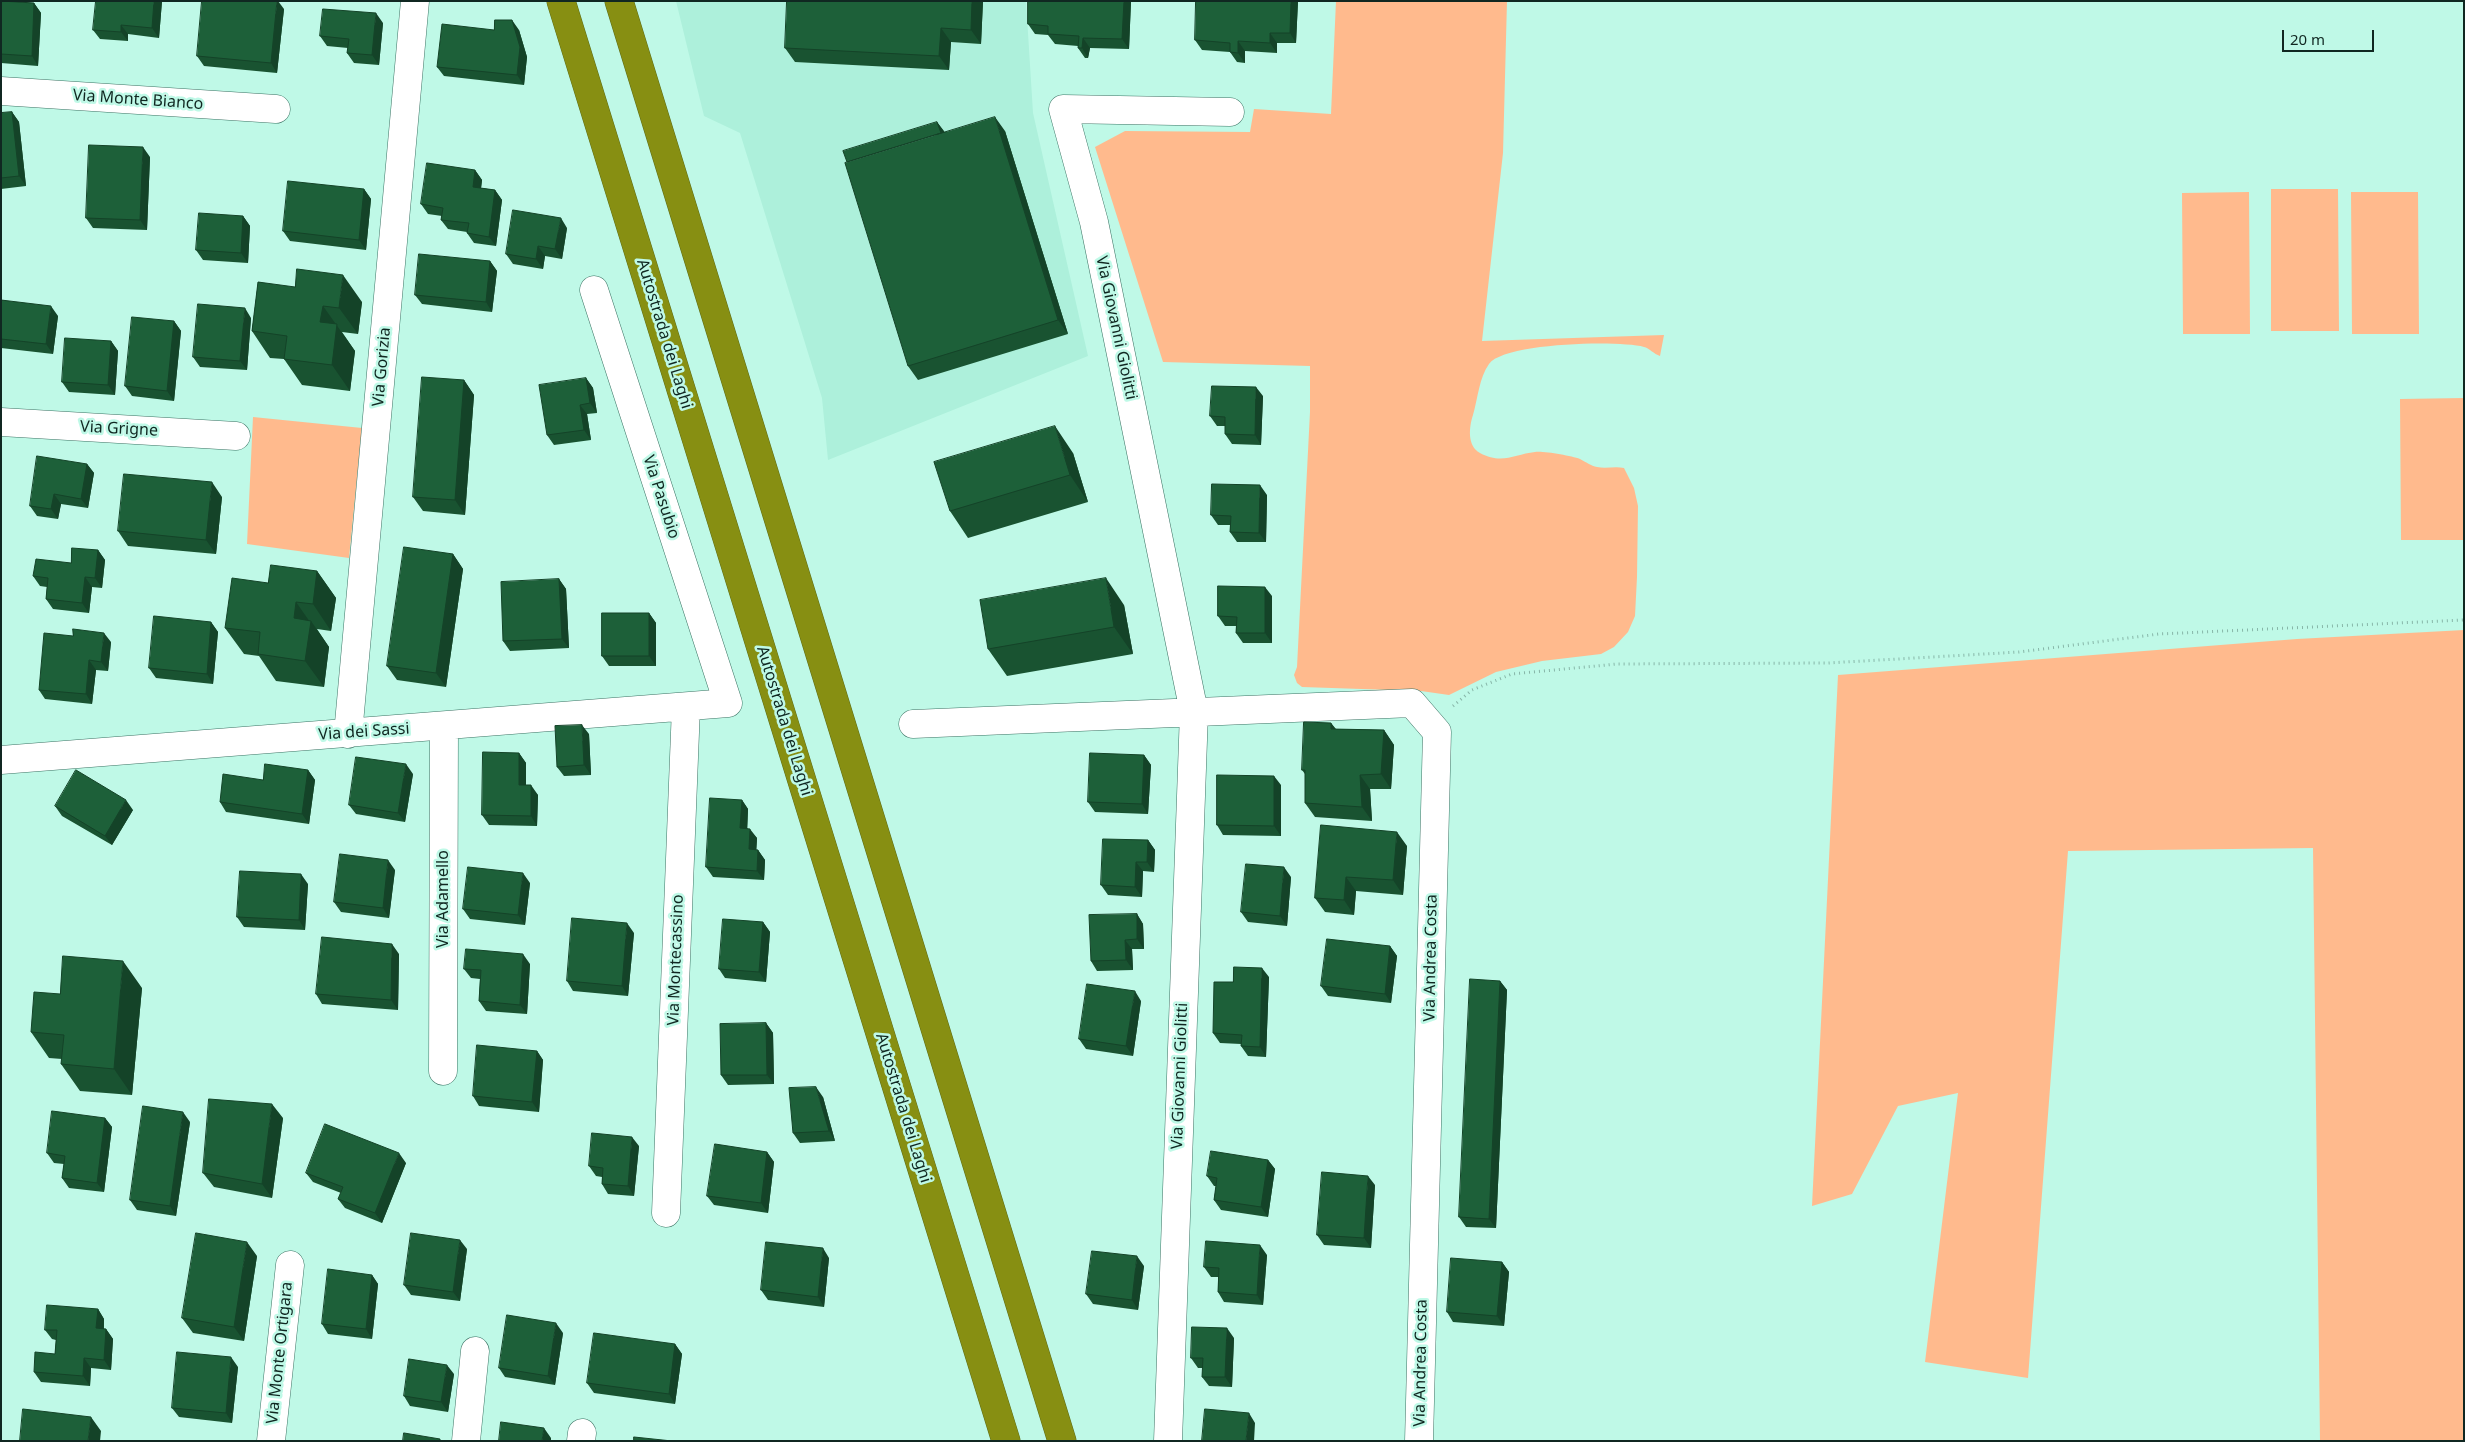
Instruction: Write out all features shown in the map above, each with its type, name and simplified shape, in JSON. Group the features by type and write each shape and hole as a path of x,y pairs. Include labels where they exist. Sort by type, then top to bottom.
{"highway":[{"name":"Autostrada dei Laghi","path":"561,1 1006,1441"},
{"path":"619,1 1062,1441"}],"street":[{"name":"Via Gorizia","path":"348,734 415,1"},
{"name":"Via Monte Bianco","path":"1,91 276,109"},
{"name":"Via Giovanni Giolitti","path":"1168,1441 1194,712 1094,222 1063,109 1230,112"},
{"name":"Via Pasubio","path":"594,290 728,703"},
{"name":"Via Grigne","path":"1,422 236,436"},
{"name":"Via dei Sassi","path":"1,760 728,703"},
{"path":"913,724 1412,703 1437,732"},
{"name":"Via Montecassino","path":"666,1213 686,707"},
{"name":"Via Adamello","path":"442,1071 444,726"},
{"name":"Via Andrea Costa","path":"1419,1441 1437,732"},
{"name":"Via Monte Ortigara","path":"271,1441 290,1265"},
{"path":"466,1441 475,1351"}],"path":[{"path":"1437,732 1445,713 1472,690 1512,674 1617,664 1828,663 2019,652 2159,634 2464,620"}],"shaded area":[{"path":"676,1 1026,1 1033,113 1088,356 828,460 822,398 740,133 704,116"},
{"path":"1336,1 1507,1 1503,153 1482,341 1664,335 1660,356 1644,347 1587,344 1538,348 1499,357 1489,364 1483,375 1471,425 1470,436 1473,446 1480,453 1495,458 1508,458 1528,453 1545,452 1580,459 1597,467 1624,468 1634,488 1638,506 1635,616 1628,632 1614,647 1601,654 1542,661 1496,672 1449,695 1421,691 1302,687 1297,683 1294,675 1297,667 1310,412 1310,366 1163,362 1095,147 1125,131 1250,132 1254,109 1331,114"},
{"path":"2271,189 2338,189 2339,331 2271,331"},
{"path":"2249,192 2250,334 2183,334 2182,193"},
{"path":"2351,192 2418,192 2419,334 2352,334"},
{"path":"2464,398 2464,540 2401,540 2400,399"},
{"path":"253,417 362,428 349,558 247,544"},
{"path":"2464,630 2464,1441 2320,1441 2313,848 2068,851 2028,1378 1925,1362 1958,1093 1898,1106 1852,1194 1812,1206 1838,675 2297,639"}],"building":[{"path":"1,1 34,3 32,56 1,54"},
{"path":"96,1 154,1 152,28 121,25 121,32 93,30"},
{"path":"202,1 277,1 271,63 197,56"},
{"path":"787,1 972,1 971,30 941,28 939,56 785,48"},
{"path":"1028,1 1124,1 1122,39 1083,38 1082,48 1078,48 1079,36 1048,34 1048,26 1028,24"},
{"path":"1196,1 1291,1 1290,33 1270,33 1270,43 1238,41 1238,53 1230,52 1230,43 1195,40"},
{"path":"323,9 376,13 372,55 347,53 349,39 320,36"},
{"path":"495,20 512,20 520,47 517,75 437,67 442,24 494,30"},
{"path":"12,112 19,176 1,178 1,113"},
{"path":"995,117 1058,320 908,366 845,163"},
{"path":"937,122 941,133 847,162 843,151"},
{"path":"89,145 143,147 140,220 86,218"},
{"path":"427,163 475,170 473,187 495,190 489,237 467,233 469,223 441,220 443,208 421,204"},
{"path":"288,181 364,189 359,240 283,231"},
{"path":"513,210 561,218 555,249 538,246 536,259 506,254"},
{"path":"199,213 243,216 241,253 196,250"},
{"path":"419,254 490,261 486,302 415,295"},
{"path":"297,269 343,275 339,308 323,306 320,322 337,324 332,365 284,359 287,336 252,331 258,282 295,287"},
{"path":"1,300 51,306 46,344 1,339"},
{"path":"198,304 245,308 240,361 193,357"},
{"path":"132,317 174,321 167,391 125,386"},
{"path":"65,338 111,341 108,385 62,382"},
{"path":"422,377 464,380 455,500 413,497"},
{"path":"586,378 590,403 580,405 584,430 547,435 539,385"},
{"path":"1212,386 1256,387 1255,435 1225,434 1225,417 1210,416"},
{"path":"1055,426 1070,475 950,511 934,462"},
{"path":"37,456 87,464 81,499 54,494 51,509 30,506"},
{"path":"124,474 212,482 206,540 118,531"},
{"path":"1212,484 1260,485 1259,533 1230,532 1231,516 1211,515"},
{"path":"404,547 453,554 436,673 387,666"},
{"path":"72,548 98,550 95,578 85,577 82,603 46,599 48,578 33,576 36,559 71,563"},
{"path":"271,565 317,571 313,604 296,602 294,618 311,621 305,661 258,654 260,632 225,628 232,578 268,583"},
{"path":"1106,578 1114,627 988,649 980,600"},
{"path":"559,579 562,639 503,641 501,582"},
{"path":"1218,586 1265,587 1265,633 1236,633 1237,617 1218,616"},
{"path":"602,613 649,613 649,656 602,656"},
{"path":"154,616 211,622 207,674 149,668"},
{"path":"73,629 104,633 101,662 89,660 86,694 39,690 44,633 73,636"},
{"path":"1304,722 1331,723 1331,729 1384,730 1381,774 1360,775 1362,807 1305,803 1305,770 1302,770"},
{"path":"582,725 584,765 557,767 555,726"},
{"path":"483,752 519,753 519,785 531,785 531,816 482,815"},
{"path":"1090,753 1144,755 1142,804 1088,802"},
{"path":"356,757 406,764 398,813 349,805"},
{"path":"265,764 308,770 302,814 220,802 223,774 263,780"},
{"path":"76,770 126,800 105,836 55,806"},
{"path":"1217,775 1274,776 1274,826 1217,825"},
{"path":"710,798 742,800 740,828 750,829 749,849 758,850 757,871 706,867"},
{"path":"1321,825 1397,832 1393,880 1346,877 1344,900 1315,898"},
{"path":"1103,839 1148,840 1147,862 1136,862 1135,887 1101,885"},
{"path":"340,854 388,860 383,908 334,902"},
{"path":"1246,864 1284,867 1280,916 1241,912"},
{"path":"468,867 523,873 518,915 463,909"},
{"path":"240,871 301,874 299,920 237,917"},
{"path":"1137,914 1137,939 1125,940 1126,960 1091,961 1089,915"},
{"path":"572,918 627,923 622,986 567,981"},
{"path":"723,919 763,922 759,972 719,969"},
{"path":"322,937 392,944 391,1000 316,994"},
{"path":"1327,939 1390,946 1385,994 1321,986"},
{"path":"466,949 523,954 520,1005 479,1001 481,970 464,969"},
{"path":"63,956 123,961 114,1069 61,1064 64,1035 31,1032 34,992 60,994"},
{"path":"1234,967 1262,968 1260,1047 1241,1046 1242,1035 1213,1033 1214,982 1233,982"},
{"path":"1470,979 1500,981 1489,1219 1459,1217"},
{"path":"1087,984 1135,991 1126,1046 1079,1039"},
{"path":"766,1023 767,1075 721,1075 720,1024"},
{"path":"477,1045 537,1051 532,1102 473,1096"},
{"path":"816,1087 829,1131 793,1133 789,1088"},
{"path":"209,1099 272,1104 262,1184 203,1173"},
{"path":"143,1106 183,1112 170,1206 130,1200"},
{"path":"52,1111 105,1118 97,1183 62,1178 65,1156 47,1153"},
{"path":"325,1124 399,1153 375,1213 338,1199 343,1187 306,1173"},
{"path":"592,1133 632,1137 628,1186 602,1184 603,1168 589,1166"},
{"path":"715,1144 767,1152 761,1203 707,1196"},
{"path":"1211,1151 1268,1160 1261,1207 1214,1200 1217,1178 1207,1176"},
{"path":"1322,1172 1368,1176 1364,1238 1317,1235"},
{"path":"196,1233 247,1242 234,1327 182,1318"},
{"path":"411,1233 460,1240 453,1292 404,1285"},
{"path":"1206,1241 1260,1245 1257,1295 1218,1292 1219,1268 1204,1267"},
{"path":"766,1242 823,1248 818,1297 761,1290"},
{"path":"1092,1251 1137,1256 1132,1300 1086,1294"},
{"path":"1451,1258 1502,1262 1497,1316 1447,1312"},
{"path":"328,1269 372,1275 366,1329 322,1324"},
{"path":"47,1305 98,1309 96,1328 106,1329 104,1360 84,1358 83,1376 34,1372 35,1352 55,1354 57,1330 45,1330"},
{"path":"507,1315 556,1323 548,1376 499,1368"},
{"path":"1192,1327 1227,1328 1225,1377 1202,1377 1203,1358 1191,1358"},
{"path":"594,1333 675,1344 669,1394 587,1383"},
{"path":"177,1352 231,1357 226,1413 172,1408"},
{"path":"409,1359 447,1365 441,1402 404,1396"},
{"path":"23,1409 91,1417 88,1441 20,1441"},
{"path":"1205,1409 1249,1413 1246,1441 1202,1441"},
{"path":"501,1422 544,1428 542,1441 499,1441"},
{"path":"404,1433 440,1439 440,1441 403,1441"},
{"path":"634,1437 672,1441 634,1441"}]}
